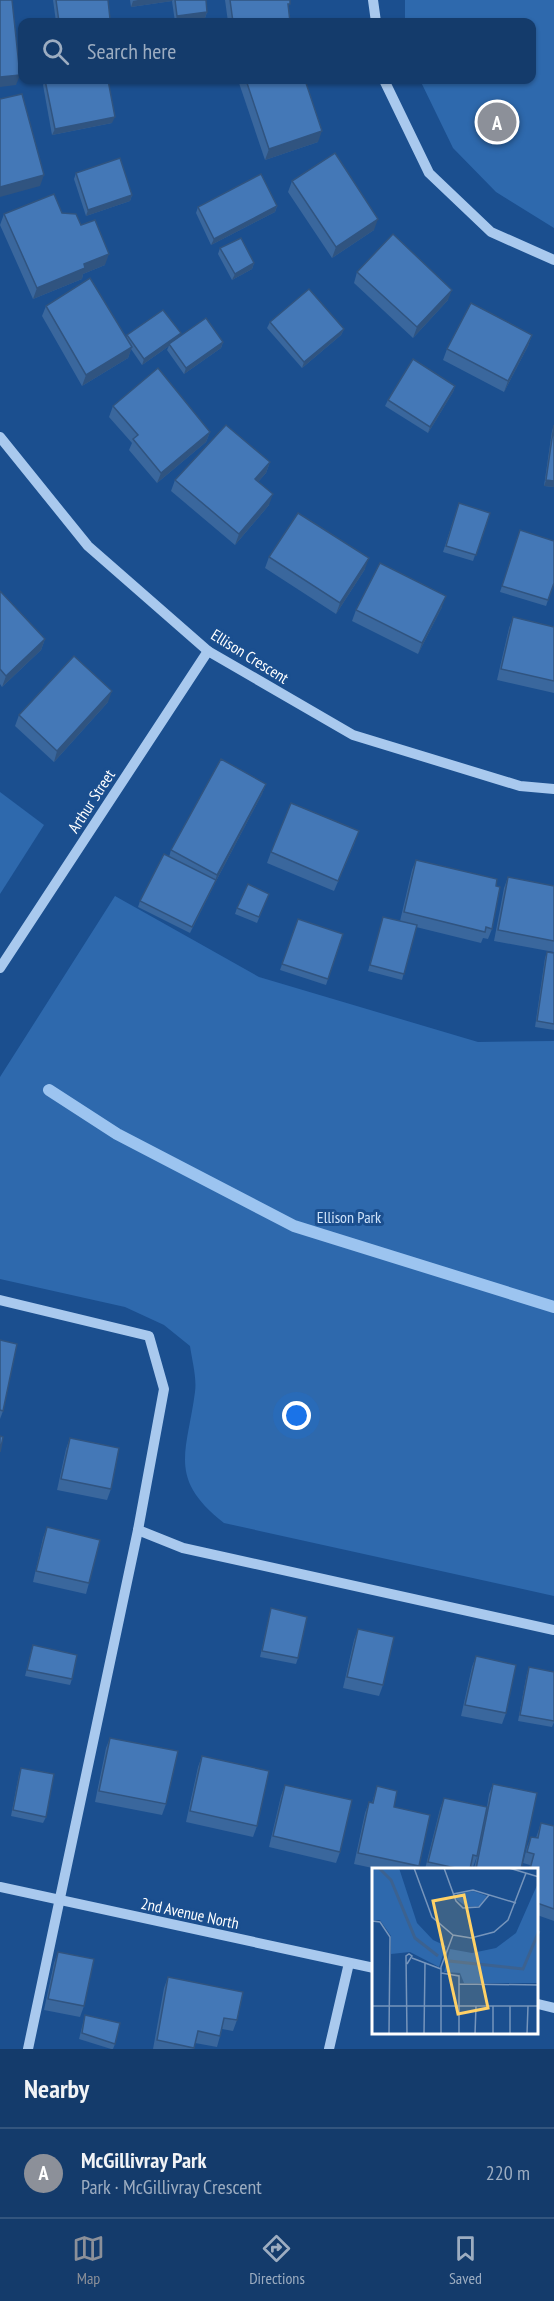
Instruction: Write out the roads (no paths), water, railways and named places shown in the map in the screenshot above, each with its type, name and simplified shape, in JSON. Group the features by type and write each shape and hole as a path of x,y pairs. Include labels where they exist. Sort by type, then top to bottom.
{"street":[{"path":"373,0 375,18"},
{"path":"386,84 429,173 491,232 554,260"},
{"name":"Ellison Crescent","path":"0,437 88,546 208,651 353,735 520,786 554,789"},
{"name":"Arthur Street","path":"0,968 208,651"},
{"path":"0,1300 149,1336 164,1389 138,1530 28,2049"},
{"path":"138,1530 183,1548 554,1630"},
{"name":"2nd Avenue North","path":"0,1887 372,1968"},
{"path":"329,2049 348,1963"},
{"path":"539,2004 554,2008"}],"waterway":[{"path":"49,1090 117,1134 294,1226 554,1307"}],"place":[{"name":"McGillivray Park","path":"497,122"}],"park label":[{"name":"Ellison Park","path":"349,1217"}]}
